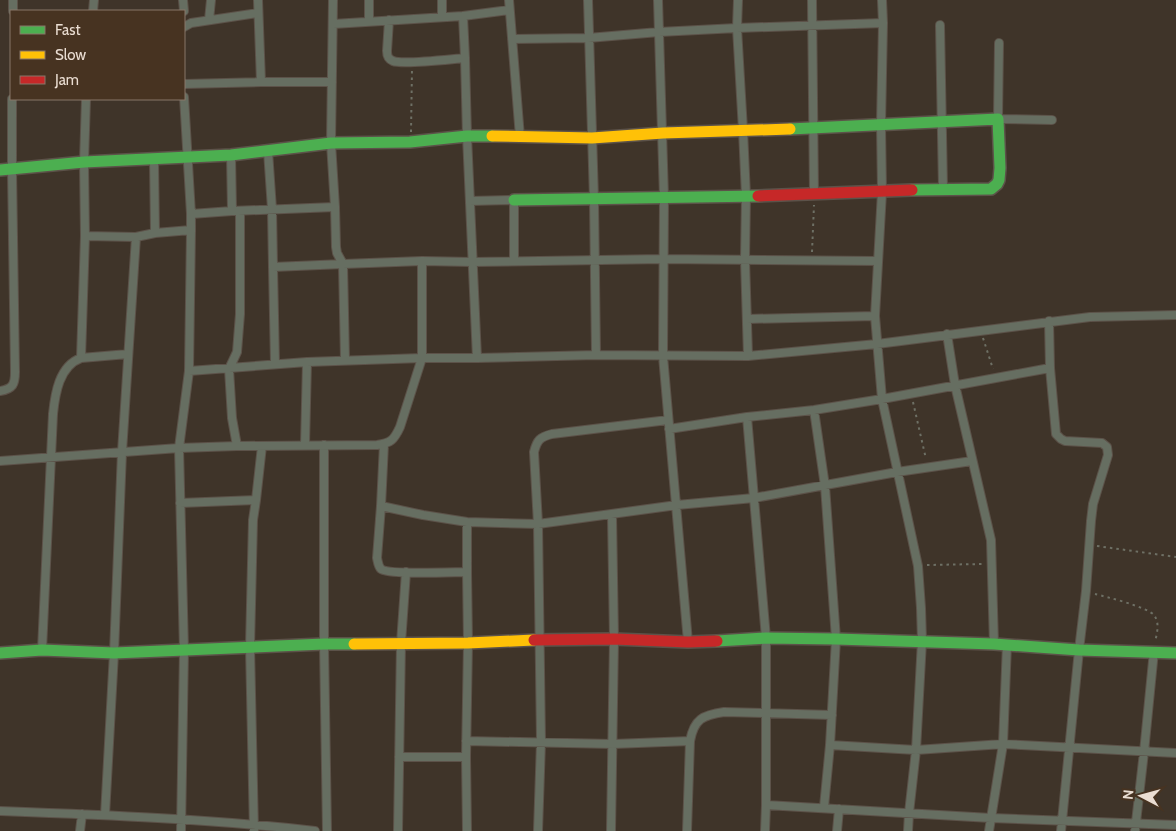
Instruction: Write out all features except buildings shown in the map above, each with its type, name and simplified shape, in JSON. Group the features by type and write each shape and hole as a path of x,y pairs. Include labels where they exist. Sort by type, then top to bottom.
{"street":[{"path":"209,20 211,0"},
{"path":"258,0 261,82"},
{"path":"333,0 332,143 336,247 343,264 345,360"},
{"path":"369,0 369,22"},
{"path":"442,0 442,16"},
{"path":"509,0 520,137"},
{"path":"588,0 594,199 596,355"},
{"path":"658,0 664,197 663,356 688,642"},
{"path":"738,0 737,28 746,196 745,260 748,356"},
{"path":"812,0 814,194"},
{"path":"882,0 882,192 875,316 882,399 918,566 921,608 922,641 916,750 908,813 908,831"},
{"path":"334,24 462,16 510,10"},
{"path":"185,26 191,23 258,13"},
{"path":"462,16 477,358"},
{"path":"389,20 387,56 392,60 412,61 465,58"},
{"path":"512,39 588,38 737,28 883,23"},
{"path":"940,25 943,189"},
{"path":"470,201 991,189 999,180 1000,168 998,43"},
{"path":"185,84 332,82"},
{"path":"0,391 9,389 13,386 15,380 6,170 12,100"},
{"path":"81,358 85,236 84,162 86,100"},
{"path":"181,831 184,650 179,448 189,371 192,214 184,100"},
{"path":"6,170 84,162 231,155 332,143 410,142 467,136 592,138 663,133 814,128 941,121 1052,120"},
{"path":"268,151 272,209 275,364"},
{"path":"231,155 236,211 240,314 237,352 229,369 236,446"},
{"path":"154,159 155,233"},
{"path":"514,200 514,261"},
{"path":"192,214 335,207"},
{"path":"85,236 136,237 155,233 191,230"},
{"path":"105,814 122,452 136,237"},
{"path":"273,267 422,261 663,259 878,261"},
{"path":"0,461 179,448 377,445 389,442 396,437 400,427 422,358 422,261"},
{"path":"189,371 345,360 596,355 748,356 877,344 1090,317 1176,315"},
{"path":"747,319 875,316"},
{"path":"1049,322 1050,368 1055,429 1058,437 1065,441 1102,443 1108,450 1093,504 1086,591 1061,831"},
{"path":"947,334 955,385 991,540 994,644"},
{"path":"42,650 53,414 56,390 60,379 69,365 76,360 128,354"},
{"path":"305,445 307,362"},
{"path":"669,428 814,410 1050,368"},
{"path":"814,410 825,486 836,639 830,745 824,808"},
{"path":"747,417 766,638 765,831"},
{"path":"538,831 541,742 538,524 534,452 536,445 544,436 552,434 668,420"},
{"path":"384,444 377,558 380,568 386,571 406,572 467,572"},
{"path":"324,445 324,644 327,831"},
{"path":"254,828 250,647 253,520 262,446"},
{"path":"381,506 467,522 538,524 676,505 754,498 897,472 972,461"},
{"path":"180,502 256,500"},
{"path":"611,831 614,640 612,515"},
{"path":"467,522 467,831"},
{"path":"398,831 401,643 406,572"},
{"path":"0,652 42,650 114,652 324,644 539,640 688,642 766,638 1007,644 1079,650 1176,653"},
{"path":"989,831 1003,744 1007,644"},
{"path":"1135,827 1154,651"},
{"path":"687,831 690,741 692,730 698,721 712,714 724,712 832,715"},
{"path":"466,740 613,744 690,741"},
{"path":"830,745 916,750 1003,744 1176,753"},
{"path":"399,757 466,757"},
{"path":"766,805 1062,821 1135,827 1176,825"},
{"path":"837,831 838,809"},
{"path":"0,811 105,814 182,819 254,828 315,831"},
{"path":"80,831 82,814"}],"path":[{"path":"410,142 412,61"},
{"path":"811,260 814,194"},
{"path":"980,330 996,379"},
{"path":"912,393 928,468"},
{"path":"1090,545 1176,557"},
{"path":"918,566 992,563"},
{"path":"1086,591 1145,609 1153,614 1157,621 1158,629 1154,651"}],"traffic: fast":[{"path":"790,129 998,119 999,180 991,189 912,190"},
{"path":"0,170 84,162 231,155 331,143 410,142 467,136 492,136"},
{"path":"514,200 758,196"},
{"path":"717,641 766,638 836,639 994,644 1079,650 1176,653"},
{"path":"0,653 42,650 114,653 354,644"}],"traffic: slow":[{"path":"492,136 592,138 663,133 790,129"},
{"path":"354,644 468,643 534,640"}],"traffic: jam":[{"path":"758,196 912,190"},
{"path":"534,640 717,641"}]}
